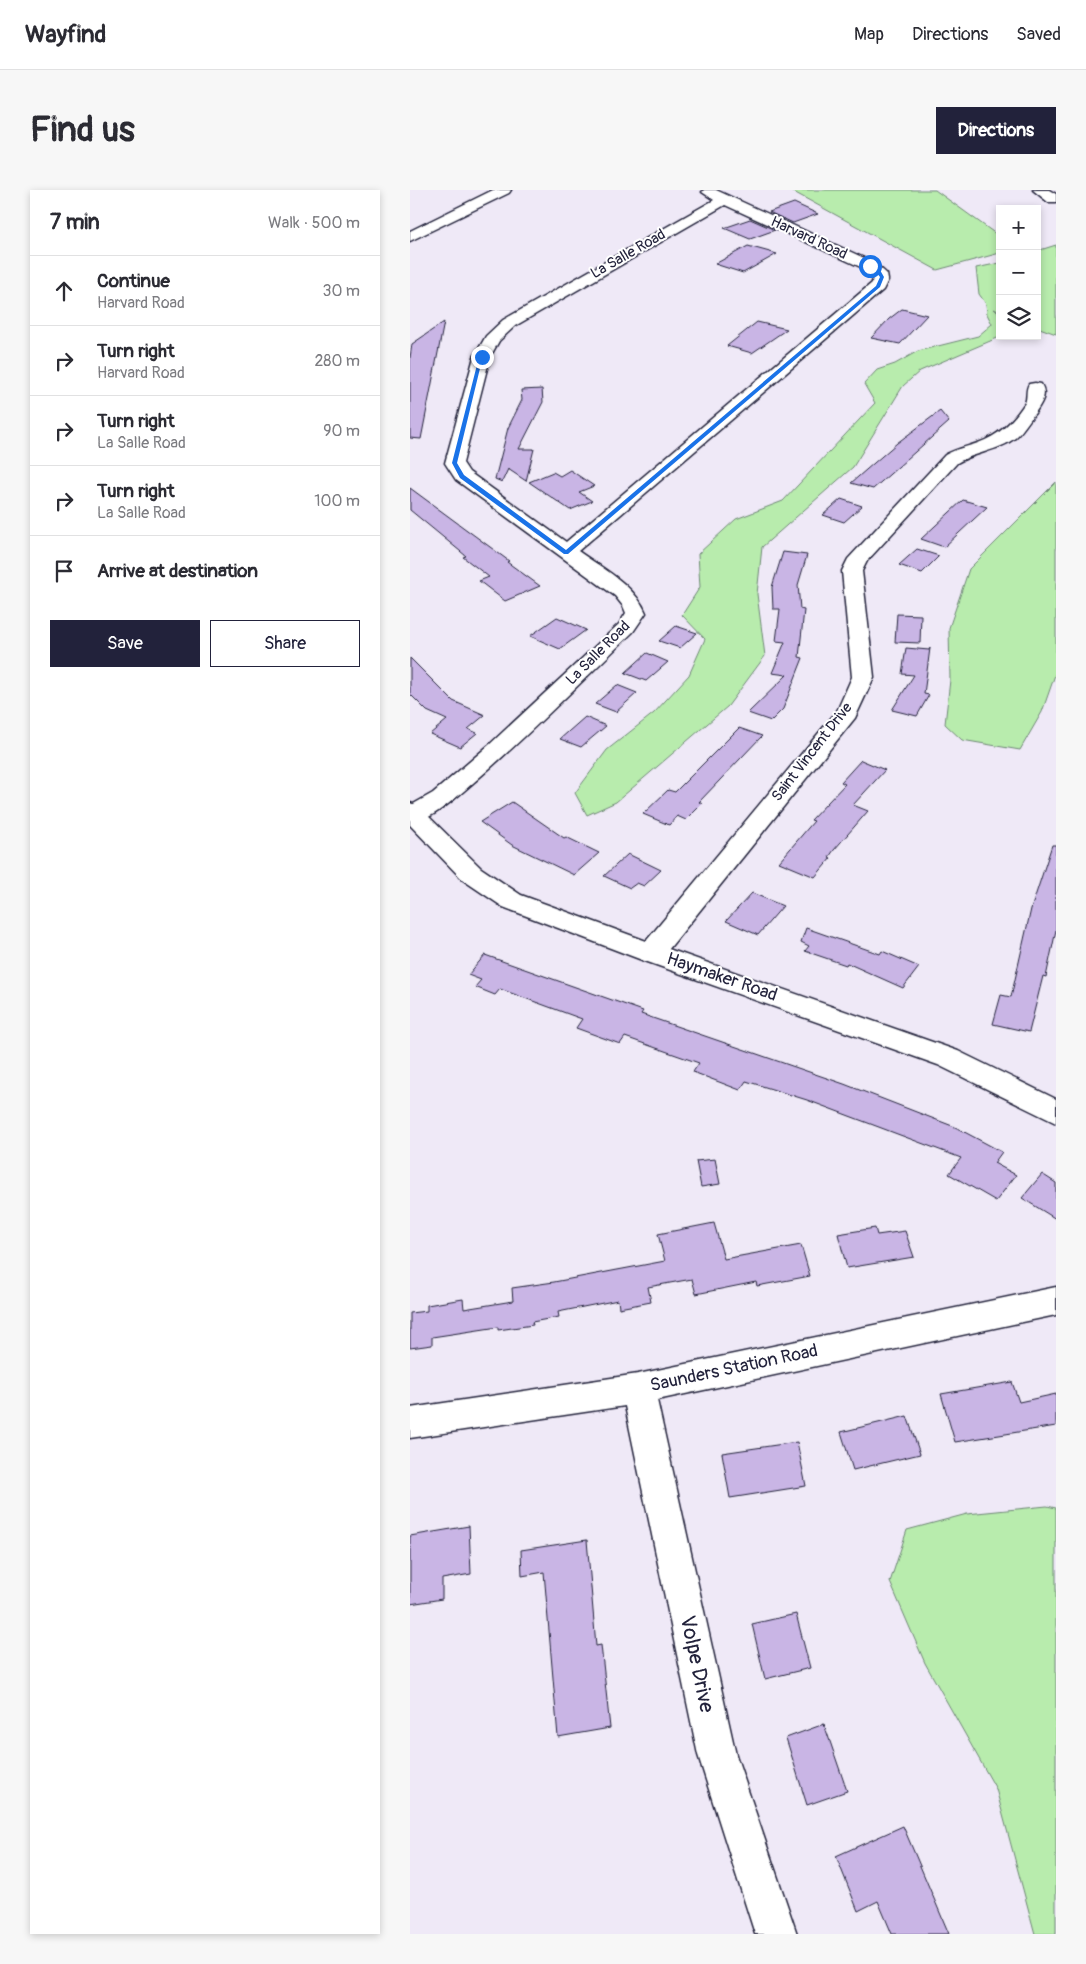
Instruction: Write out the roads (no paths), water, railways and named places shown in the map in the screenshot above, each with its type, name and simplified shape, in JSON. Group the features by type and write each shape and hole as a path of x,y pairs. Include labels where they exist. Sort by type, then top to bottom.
{"street":[{"path":"410,237 504,190"},
{"name":"Harvard Road","path":"566,552 882,281 878,271 870,266 706,190"},
{"path":"1040,190 1053,199 1056,198"},
{"name":"La Salle Road","path":"411,814 441,798 497,750 626,628 636,613 633,605 622,592 462,476 454,463 482,357 492,339 509,323 725,199"},
{"name":"Saint Vincent Drive","path":"651,953 847,713 863,677 852,571 858,559 952,460 961,453 986,446 1009,434 1035,401 1035,388"},
{"name":"Haymaker Road","path":"411,814 472,874 512,901 651,953 948,1058 1056,1112"},
{"name":"Saunders Station Road","path":"410,1423 638,1389 1056,1301"},
{"name":"Volpe Drive","path":"638,1389 716,1756 776,1934"}]}
